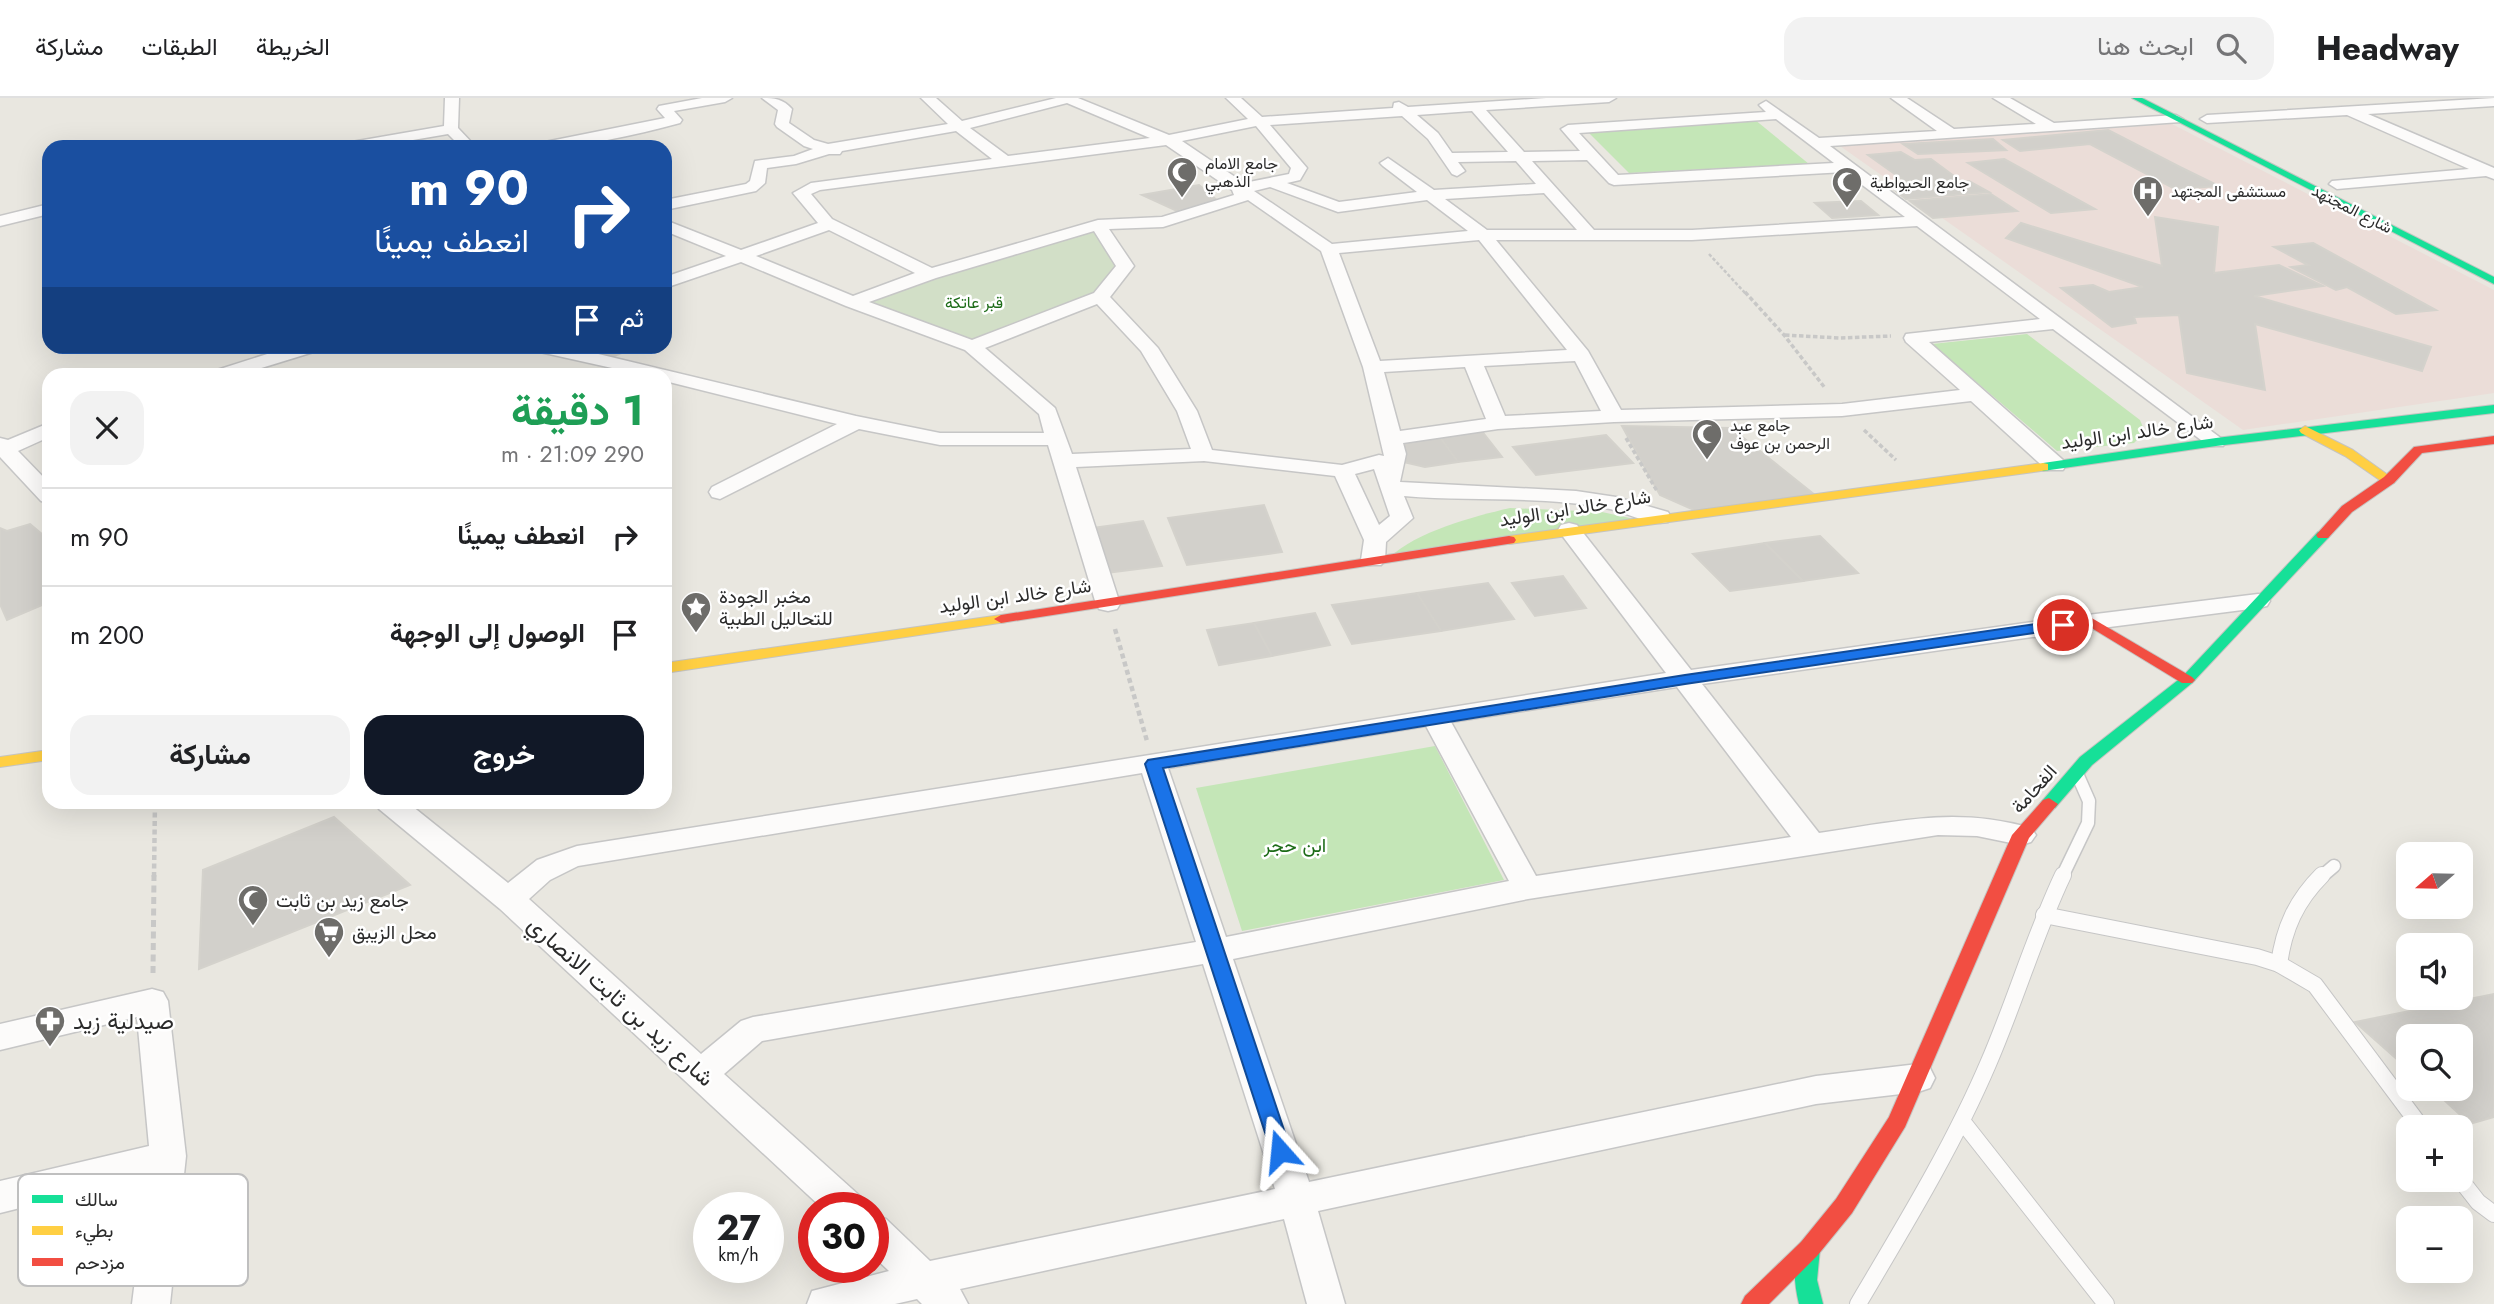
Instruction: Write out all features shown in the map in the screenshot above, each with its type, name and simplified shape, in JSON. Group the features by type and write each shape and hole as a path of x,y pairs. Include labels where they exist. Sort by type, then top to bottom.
{"main road":[{"name":"شارع المجتهد","path":"2136,98 2494,281"},
{"name":"شارع المجتهد","path":"2165,98 2435,232"},
{"name":"شارع خالد ابن الوليد","path":"672,667 1108,604 1374,550 1569,530 2305,430 2494,409"},
{"path":"2429,415 2399,429 2405,438 2434,448 2494,447"},
{"path":"2305,430 2349,453 2389,480"},
{"name":"الفحامة","path":"1753,1304 1810,1249 1844,1206 1872,1163 1918,1079 2021,835 2086,761 2187,680 2258,601 2347,509 2389,480 2418,450 2494,440"},
{"path":"2090,621 2187,680"},
{"path":"0,762 42,756"},
{"path":"1810,1249 1805,1280 1811,1304"}],"street":[{"path":"452,98 451,129 462,140"},
{"path":"576,140 675,120 664,109 725,98"},
{"path":"769,98 785,109 782,124 809,144 831,148 874,178"},
{"path":"928,98 1003,160"},
{"path":"1233,98 1259,121 1299,168 1295,177 1240,189"},
{"path":"1390,98 1433,136 1446,158 1464,179 1488,192"},
{"path":"930,274 831,224 801,194 816,186 1168,140 1259,121 1542,100 1609,98"},
{"path":"1756,98 2216,442"},
{"path":"1898,98 1951,134"},
{"path":"2000,98 2050,127"},
{"path":"672,204 751,188 757,183 760,164 796,160 831,148 960,126 1067,99 1168,140 1329,249 1374,367 1395,454 1390,481"},
{"path":"2207,119 2494,102"},
{"path":"1475,106 1588,233"},
{"path":"2348,110 2493,176"},
{"path":"1778,114 1568,129 1614,180 1850,167"},
{"path":"2377,123 2494,116"},
{"path":"1816,143 2176,119"},
{"path":"387,140 451,129"},
{"path":"1446,158 1591,155"},
{"path":"1388,163 1483,235 1581,355 1614,416"},
{"path":"2337,184 2493,176"},
{"path":"2352,192 2493,176"},
{"path":"1272,182 1338,207 1432,195 1549,188"},
{"path":"852,302 930,274 1098,225 1163,222 1242,197 1240,189"},
{"path":"0,221 42,211"},
{"path":"1329,249 1483,235 1692,235 1919,221"},
{"path":"672,280 831,224"},
{"path":"972,346 1100,296 1125,266 1098,225"},
{"path":"672,228 852,302 972,346 1048,412 1108,604"},
{"path":"1100,296 1149,348 1187,411 1204,455"},
{"path":"1913,338 2056,323"},
{"path":"1913,338 2055,465"},
{"path":"243,368 288,354"},
{"path":"562,354 605,368"},
{"path":"1374,367 1581,355"},
{"path":"1472,361 1498,424"},
{"path":"672,377 856,422 940,439 1056,439"},
{"path":"1391,439 1498,424 1614,416 1842,410 1976,394"},
{"path":"720,492 856,422"},
{"path":"42,432 2,448 42,489"},
{"path":"1065,461 1204,455 1343,471 1379,461 1390,481 1402,518 1374,550 1343,471"},
{"path":"1390,481 1444,493 1604,501 1669,516"},
{"path":"1569,530 1811,843"},
{"path":"511,901 524,882 539,870 577,856 1685,679 2090,621 2258,601"},
{"path":"1435,718 1528,888"},
{"path":"1153,764 1297,1201 1326,1304"},
{"name":"شارع زيد بن ثابت الانصاري","path":"398,809 511,901 831,1192"},
{"path":"701,1073 752,1030 1214,951 1528,888 1938,825 1977,826 2021,835"},
{"path":"0,1037 152,1001 168,1156 166,1174"},
{"path":"826,1304 937,1292 1297,1201 1816,1090 1918,1079"},
{"path":"94,1174 168,1156"},
{"path":"0,1197 18,1193"},
{"path":"889,1246 937,1292"},
{"path":"151,1304 153,1286"}],"lane":[{"path":"1858,1304 1962,1121 2020,988 2044,915 2088,823 2089,801 2077,772"},
{"path":"2279,964 2286,924 2294,907 2318,878 2334,866"},
{"path":"2044,915 2257,957 2279,964 2315,985 2412,1115"},
{"path":"1962,1121 2106,1304"},
{"path":"2470,1192 2494,1214"}],"path":[{"path":"1692,235 1784,335 1842,410 1922,484"},
{"path":"1784,335 1913,338"},
{"path":"1614,416 1669,516"},
{"path":"1108,604 1153,764"},
{"path":"152,1001 155,809"}],"shaded area":[{"name":"مستشفى المجتهد","path":"2172,124 2494,290 2494,393 2243,430 1840,146"}],"green space":[{"path":"1754,119 1809,164 1629,173 1588,132"},
{"name":"قبر عاتكة","path":"1099,227 1125,266 1100,297 969,345 856,303 930,274"},
{"path":"2027,334 2140,420 2145,432 2134,443 2057,451 1932,344"},
{"path":"1510,508 1602,512 1639,520 1389,558 1429,533 1463,520"},
{"name":"ابن حجر","path":"1435,746 1504,880 1242,931 1196,788"}],"building":[{"path":"2108,130 2219,186 2175,189 2090,144 2020,151 2003,140"},
{"path":"1993,139 2006,150 1918,154 1903,144"},
{"path":"1901,152 1915,160 1931,159 1962,182 1969,181 1989,192 1906,199 1886,183 1906,182 1868,155"},
{"path":"2004,159 2095,209 2051,213 1968,163"},
{"name":"جامع الامام الذهبي","path":"1199,185 1219,202 1177,211 1142,195"},
{"path":"1991,194 2017,211 1933,218 1910,201"},
{"name":"جامع الحيواطية","path":"1861,201 1878,215 1832,218 1815,203"},
{"path":"2155,217 2218,227 2214,273 2279,265 2323,286 2254,296 2431,347 2422,371 2255,324 2265,390 2187,373 2179,315 2134,317 2136,323 2112,327 2061,288 2093,285 2109,292 2143,287 2006,238 2021,223 2162,266"},
{"path":"2313,243 2436,310 2396,314 2347,287 2336,290 2291,267 2308,265 2274,247"},
{"name":"جامع عبد الرحمن بن عوف","path":"1622,426 1731,428 1815,495 1694,510 1660,495"},
{"path":"1481,430 1502,457 1458,462 1439,436"},
{"path":"1606,435 1633,463 1536,475 1513,447"},
{"path":"1439,436 1458,462 1425,467 1403,462 1398,442"},
{"path":"1264,505 1282,552 1187,565 1168,518"},
{"path":"1143,521 1162,566 1107,573 1092,528"},
{"path":"30,524 42,534 42,605 7,620 0,604 0,528 7,531"},
{"path":"1820,536 1858,573 1803,581 1765,543"},
{"path":"1765,543 1803,581 1730,591 1693,554"},
{"path":"1563,576 1586,608 1535,616 1512,583"},
{"path":"1488,583 1514,619 1441,631 1417,593"},
{"path":"1417,593 1441,631 1352,644 1332,605"},
{"path":"1315,613 1330,645 1272,656 1254,623"},
{"path":"1254,623 1272,656 1219,665 1207,630"},
{"name":"جامع زيد بن ثابت","path":"334,817 410,885 199,969 203,870"},
{"path":"2494,994 2494,1117 2473,1123 2473,1115 2460,1115 2445,1101 2473,1101 2473,1024 2396,1024 2396,1058 2355,1022 2415,1010 2473,1010 2473,998"}],"traffic: fast":[{"path":"2136,98 2494,281"},
{"path":"2043,467 2216,442 2494,409"},
{"path":"2049,804 2086,761 2187,680 2323,535"},
{"path":"1809,1249 1805,1280 1811,1304"}],"traffic: slow":[{"path":"2305,430 2349,453 2389,480"},
{"path":"1509,540 2043,467"},
{"path":"672,667 1001,619"},
{"path":"0,762 42,756"}],"traffic: jam":[{"path":"2323,535 2347,509 2389,480 2418,450 2494,440"},
{"path":"1001,619 1509,540"},
{"path":"2090,621 2187,680"},
{"path":"1753,1304 1809,1249 1844,1206 1898,1121 2021,835 2049,804"}],"place":[{"name":"جامع الامام الذهبي","path":"1182,199"},
{"name":"جامع الحيواطية","path":"1847,209"},
{"name":"مستشفى المجتهد","path":"2148,218"},
{"name":"جامع عبد الرحمن بن عوف","path":"1707,461"},
{"name":"مخبر الجودة للتحاليل الطبية","path":"696,634"},
{"name":"جامع زيد بن ثابت","path":"253,927"},
{"name":"محل الزيبق","path":"329,959"},
{"name":"صيدلية زيد","path":"50,1048"}],"route":[{"path":"1280,1151 1153,764 1685,679 2063,625"}]}
